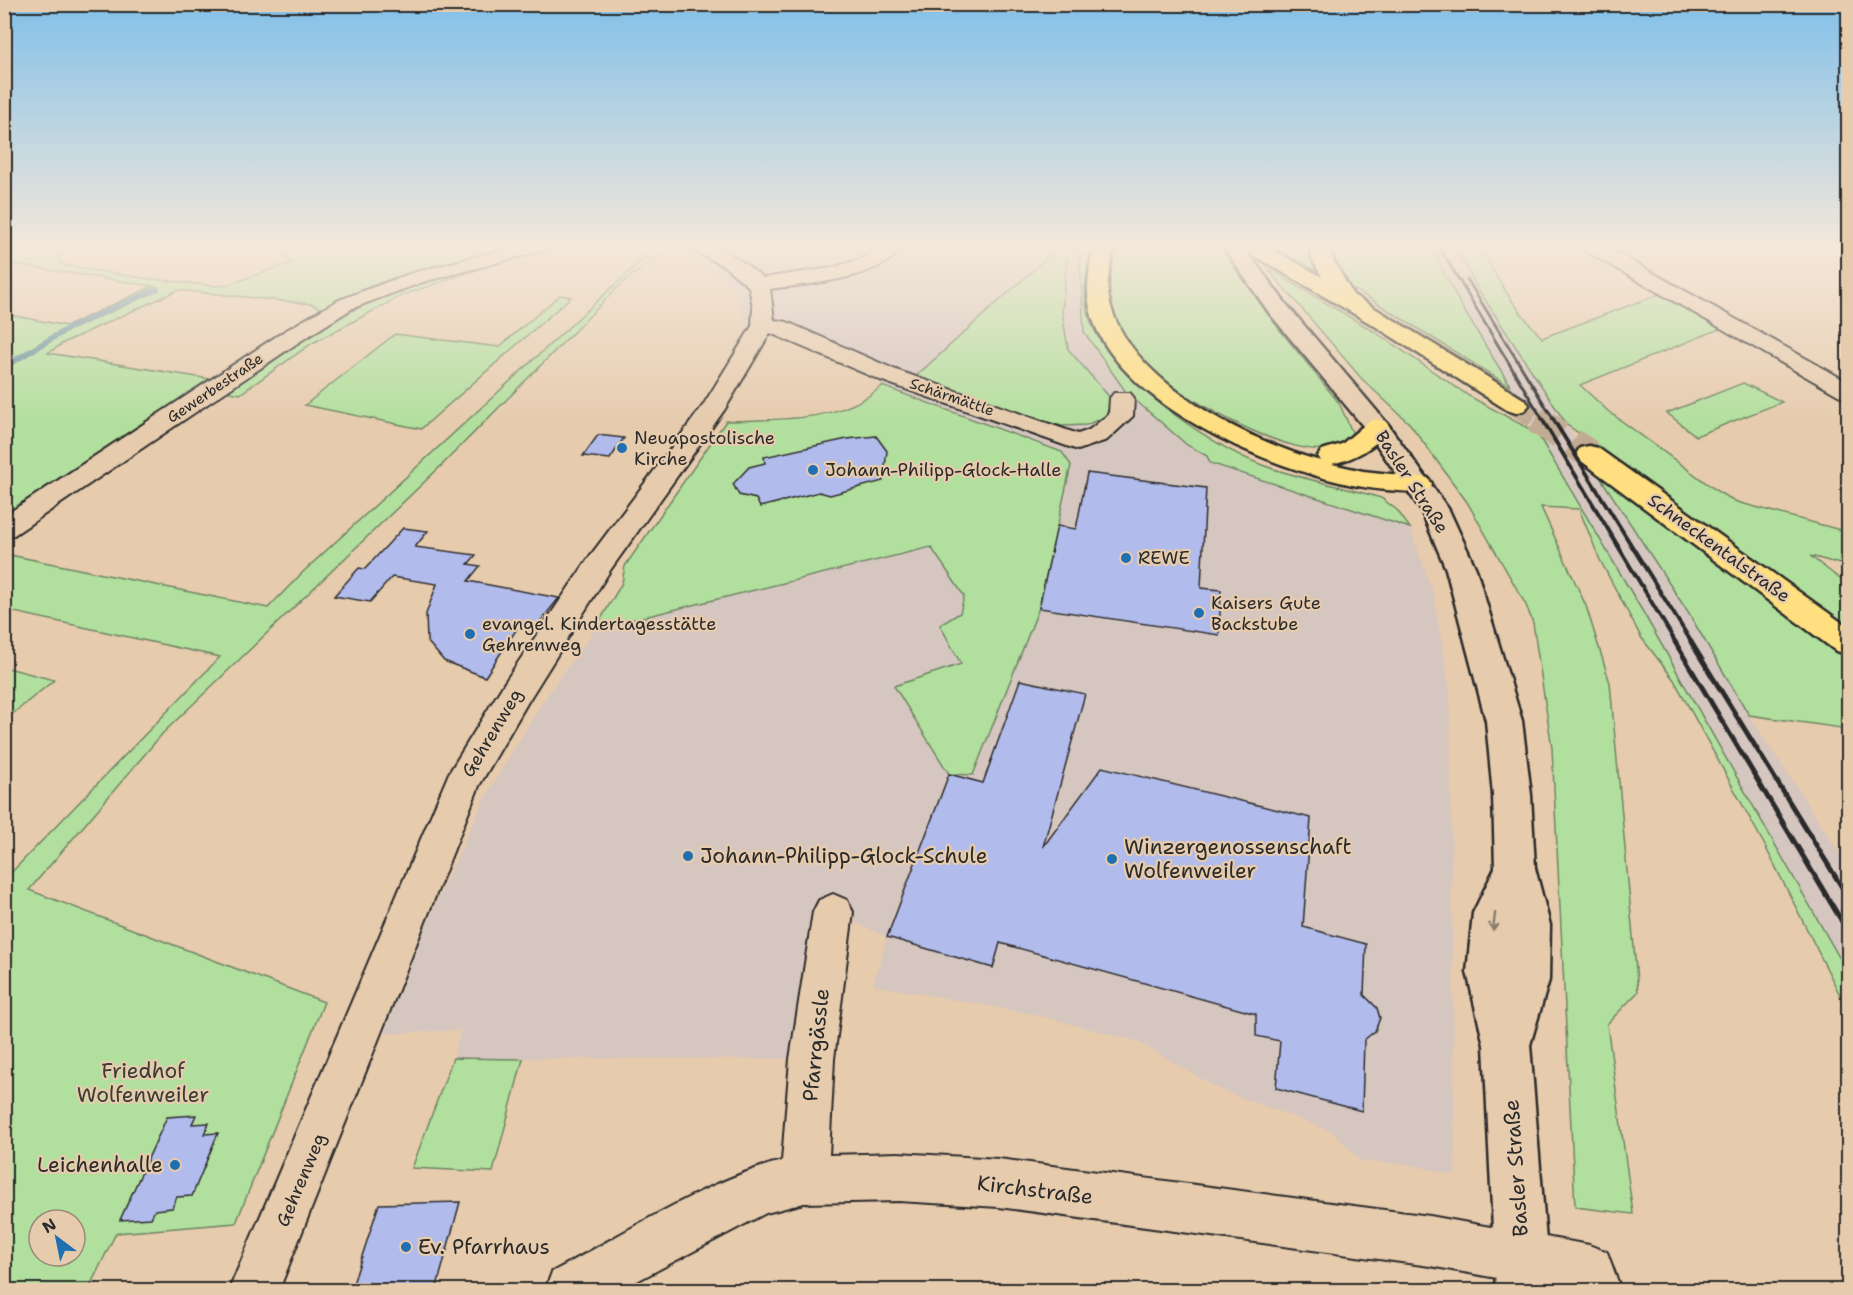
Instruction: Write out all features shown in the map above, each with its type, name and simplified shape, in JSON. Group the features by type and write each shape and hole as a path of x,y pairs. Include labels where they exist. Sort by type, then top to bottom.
{"main road":[{"path":"1099,305 1110,336 1126,357 1162,390 1205,419 1275,453 1345,476 1412,476"},
{"name":"Basler Straße","path":"1276,305 1377,427 1435,510 1461,569 1497,694 1508,750 1515,868 1528,925 1527,980 1507,1045 1523,1274"},
{"path":"1356,305 1516,405"},
{"path":"1331,456 1352,450 1377,427"},
{"path":"1275,453 1331,456 1412,476"},
{"name":"Schneckentalstraße","path":"1589,454 1848,643"}],"street":[{"name":"Gewerbestraße","path":"4,529 291,337 344,305"},
{"path":"763,326 764,305"},
{"path":"1696,305 1848,391"},
{"name":"Schärmättle","path":"763,326 778,327 888,375 1078,442 1098,435 1121,416 1122,398"},
{"name":"Gehrenweg","path":"255,1290 416,903 462,783 517,691 600,563 713,410 763,326"},
{"name":"Pfarrgässle","path":"804,1179 812,1059 833,912"},
{"name":"Kirchstraße","path":"570,1290 759,1190 804,1179 898,1177 999,1183 1430,1241 1523,1274 1589,1270 1596,1290"}],"shaded area":[{"path":"741,305 1082,305 1084,332 1187,445 1207,456 1210,463 1410,528 1433,592 1450,692 1455,1175 1407,1164 1363,1162 1331,1131 1219,1089 1137,1041 1033,1014 873,985 887,937 834,913 812,1059 453,1058 461,1030 375,1034 484,799 542,703 595,629 931,547 964,596 960,613 961,664 894,686 972,775 1039,608 1071,465 1062,453 882,386 886,382 878,377 771,331 745,326"},
{"path":"1461,305 1489,305 1689,614 1749,715 1848,866 1848,973 1643,612"}],"green space":[{"path":"111,305 144,305 65,342 48,353 216,380 5,520 5,314 67,326"},
{"path":"315,305 332,305 324,310"},
{"path":"364,305 383,305 311,344 240,394 225,391 338,317"},
{"path":"548,305 561,305 421,429 305,405 395,334 499,347"},
{"name":"Friedhof Wolfenweiler","path":"592,305 600,305 442,465 163,733 29,890 324,1002 236,1223 116,1233 88,1290 5,1290 4,880 220,657 5,610 5,554 268,608 304,571"},
{"path":"994,305 1063,305 1068,349 1112,400 1105,417 1086,425 1063,426 1034,420 915,377"},
{"path":"1082,305 1087,305 1091,324 1106,349 1128,375 1182,420 1238,455 1262,465 1381,498 1397,510 1410,528 1210,463 1207,456 1187,445 1126,392 1084,332"},
{"path":"1108,305 1262,305 1339,403 1353,434 1339,446 1320,450 1294,446 1234,422 1176,389 1138,359 1117,329"},
{"path":"1299,305 1330,305 1375,332 1469,396 1537,433 1643,612 1848,973 1848,1011 1764,844 1674,680 1641,637 1600,560 1579,509 1541,507 1586,606 1610,683 1638,992 1607,1024 1633,1214 1575,1207 1552,748 1533,623 1526,605 1467,502 1410,424 1362,379"},
{"path":"1381,305 1461,305 1511,387"},
{"path":"1489,305 1516,305 1542,338 1629,305 1706,305 1848,384 1848,395 1727,326 1580,385 1608,411 1720,493 1737,502 1848,532 1848,566 1810,556 1848,585 1848,635 1635,472 1567,425"},
{"path":"1743,383 1782,402 1696,436 1667,413"},
{"path":"882,386 1062,452 1071,465 1039,608 973,775 949,774 894,686 961,664 940,625 960,613 964,596 931,547 595,629 622,583 625,566 726,421 788,419 828,413 865,398"},
{"path":"1598,474 1705,548 1848,655 1848,729 1749,715 1689,614"},
{"path":"4,667 54,680 5,720 4,720"},
{"path":"453,1058 523,1059 493,1172 412,1168"}],"building":[{"path":"598,435 624,438 610,459 583,456"},
{"name":"Johann-Philipp-Glock-Halle","path":"876,436 887,451 883,481 830,495 819,492 760,507 756,499 739,495 733,484 749,467 765,463 764,457 847,439"},
{"name":"REWE","path":"1087,473 1206,488 1201,588 1221,590 1219,635 1039,608 1057,526 1076,529"},
{"name":"evangel. Kindertagesstätte Gehrenweg","path":"403,528 428,531 415,547 476,555 468,564 480,566 468,581 559,598 536,627 520,624 485,677 444,661 427,641 426,614 437,584 392,577 370,602 334,596 359,568 365,569"},
{"name":"Winzergenossenschaft Wolfenweiler","path":"1020,680 1085,694 1043,847 1102,767 1311,818 1303,927 1366,944 1364,995 1377,1008 1380,1018 1375,1031 1364,1040 1362,1111 1276,1088 1280,1041 1256,1036 1256,1014 1000,943 993,968 887,937 949,774 983,783"},
{"name":"Leichenhalle","path":"196,1115 192,1124 209,1123 204,1134 218,1133 192,1196 177,1197 172,1208 155,1210 151,1218 120,1220 167,1117"},
{"name":"Ev. Pfarrhaus","path":"460,1202 436,1290 351,1290 379,1204"}],"waterway":[{"path":"4,367 69,328 120,305"}],"tunnel":[{"path":"1516,405 1538,420"},
{"path":"1536,419 1589,454"}],"railway":[{"path":"1474,305 1543,420"},
{"path":"1483,305 1554,420"},
{"path":"1542,419 1676,643"},
{"path":"1553,419 1692,643"},
{"path":"1675,642 1847,930"},
{"path":"1691,642 1848,897"}],"place":[{"name":"Neuapostolische Kirche","path":"622,448"},
{"name":"Johann-Philipp-Glock-Halle","path":"813,470"},
{"name":"REWE","path":"1126,558"},
{"name":"Kaisers Gute Backstube","path":"1199,613"},
{"name":"evangel. Kindertagesstätte Gehrenweg","path":"470,634"},
{"name":"Johann-Philipp-Glock-Schule","path":"688,856"},
{"name":"Winzergenossenschaft Wolfenweiler","path":"1112,859"},
{"name":"Leichenhalle","path":"175,1165"},
{"name":"Ev. Pfarrhaus","path":"406,1247"}]}
